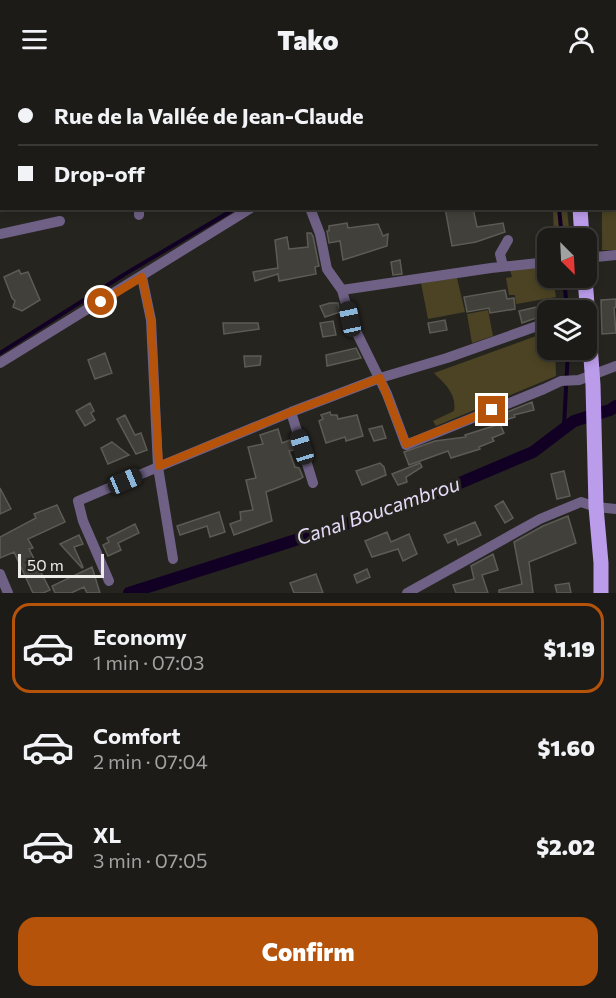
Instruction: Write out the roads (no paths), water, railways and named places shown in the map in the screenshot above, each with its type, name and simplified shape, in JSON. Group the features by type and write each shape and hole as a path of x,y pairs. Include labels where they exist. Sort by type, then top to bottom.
{"main road":[{"path":"580,210 581,228"},
{"path":"585,288 588,380 596,450 596,507 601,593"}],"street":[{"path":"0,363 248,210"},
{"path":"311,210 320,234 327,268 342,290 350,319 380,378 406,444 561,381 588,380 616,366"},
{"path":"0,234 60,221"},
{"path":"503,266 500,254 508,240"},
{"path":"597,257 616,255"},
{"path":"342,290 537,263"},
{"path":"142,277 151,320 159,466 173,559"},
{"path":"109,581 83,521 78,501 291,412 380,378 447,358 537,326"},
{"path":"291,412 314,483"},
{"path":"407,593 540,519 580,502 596,507 616,509"},
{"path":"0,574 8,593"}],"waterway":[{"path":"0,353 125,274 233,210"},
{"path":"559,210 561,228"},
{"path":"565,288 566,300"},
{"path":"564,427 567,360"},
{"name":"Canal Boucambrou","path":"129,593 415,502 533,452 574,421 616,406"}]}
